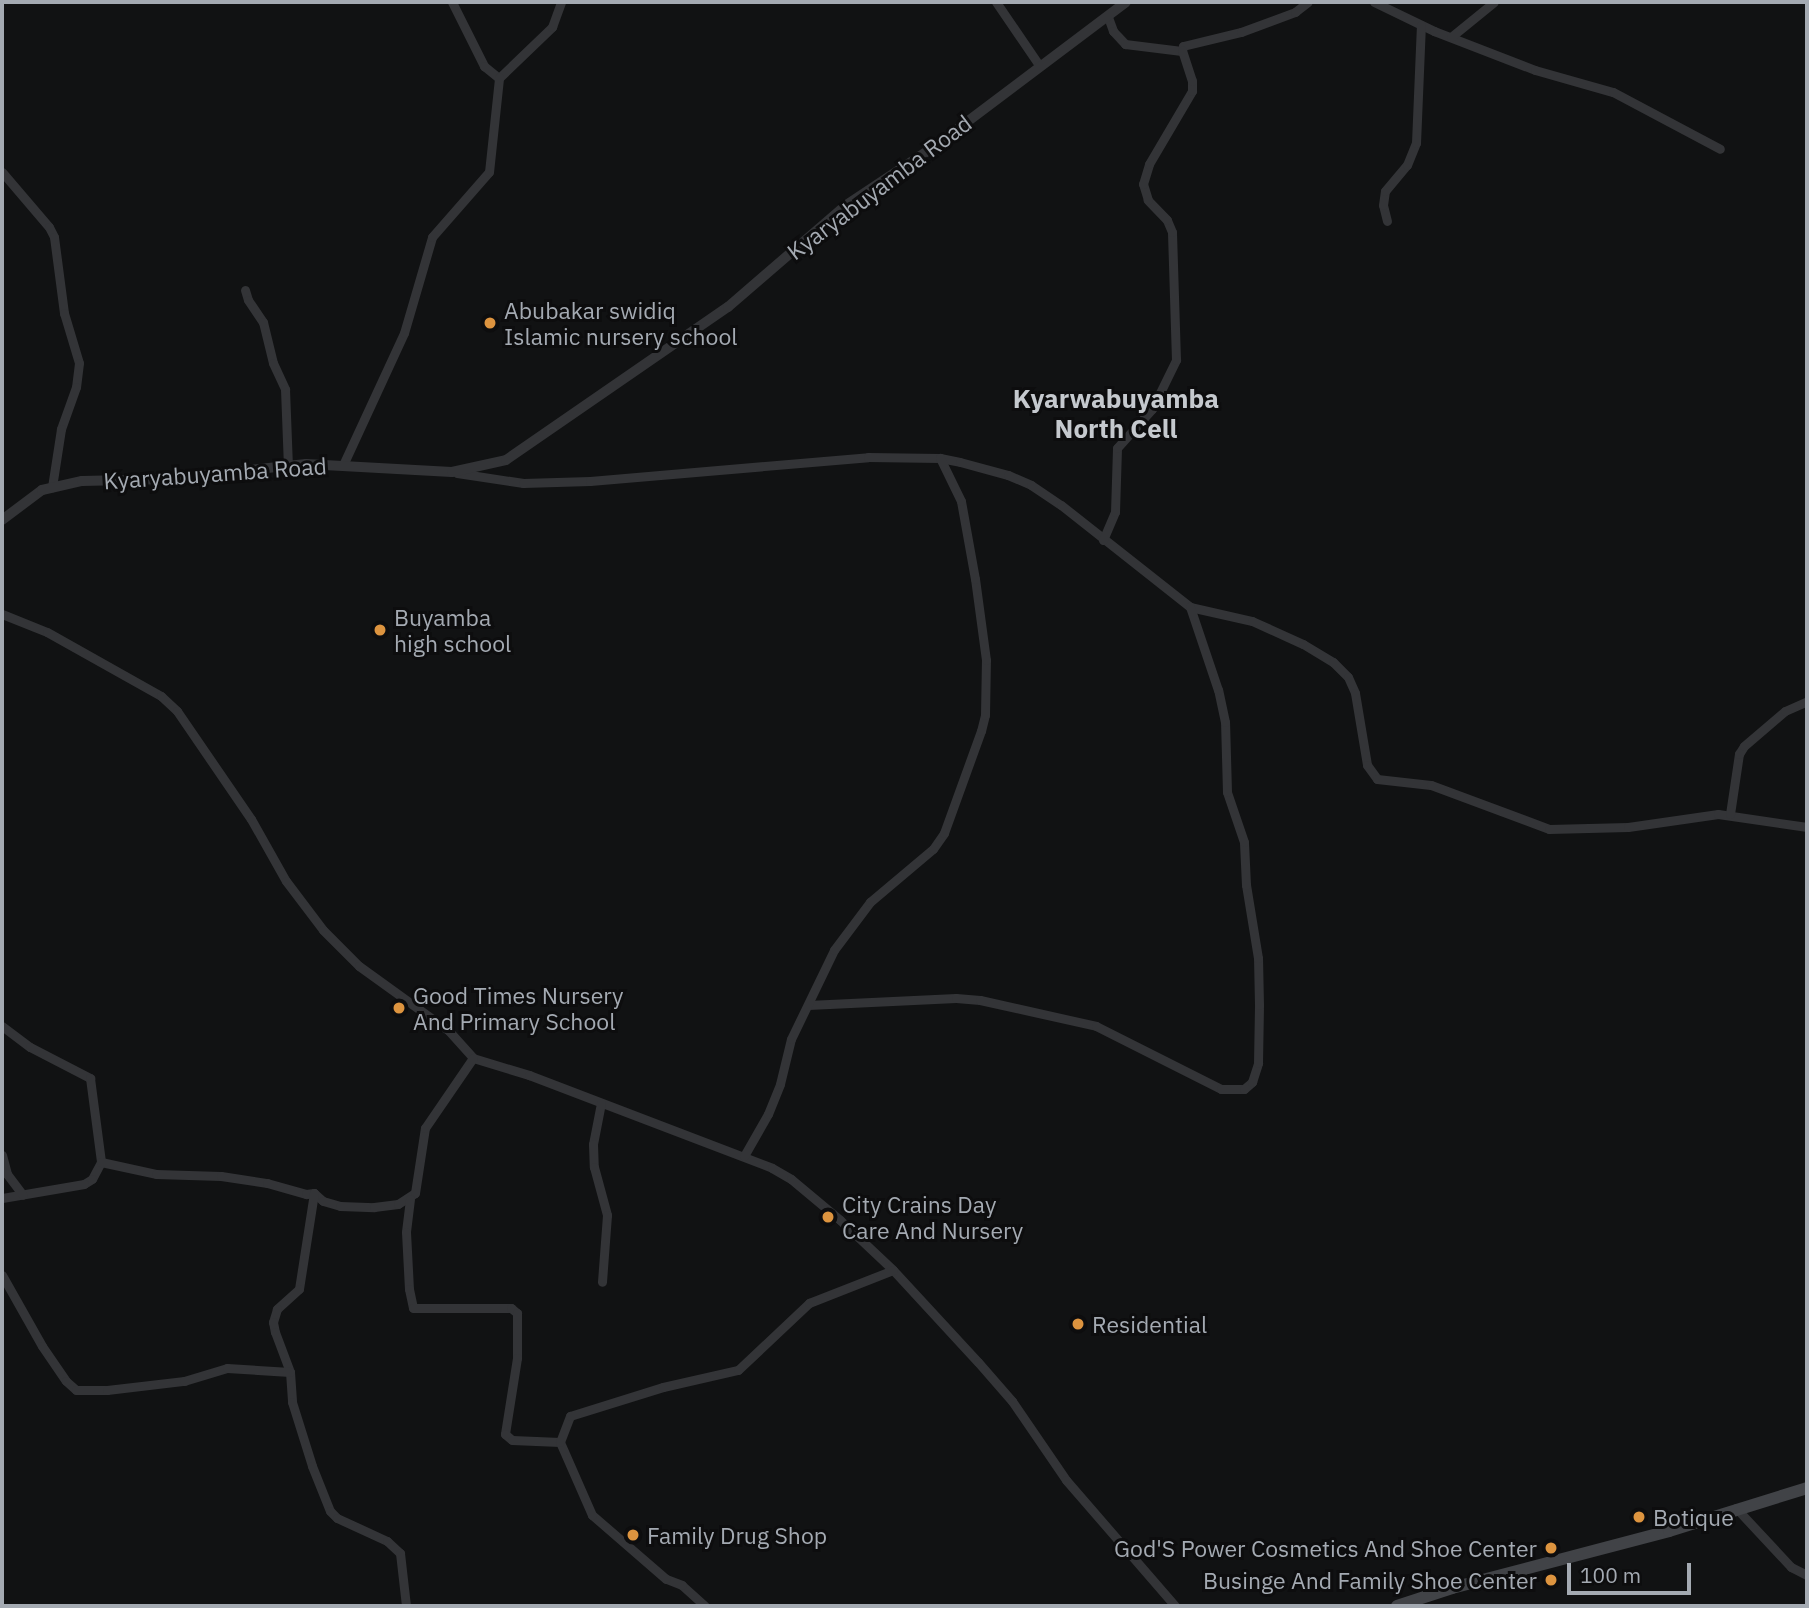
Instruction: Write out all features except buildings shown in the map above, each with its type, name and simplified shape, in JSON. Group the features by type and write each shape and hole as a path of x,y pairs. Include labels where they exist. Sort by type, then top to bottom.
{"main road":[{"path":"1397,1606 1452,1588 1669,1531 1807,1488"}],"street":[{"path":"452,2 484,66 499,78"},
{"path":"342,465 404,333 432,237 489,172 499,78 552,27 561,2"},
{"path":"996,2 1039,65"},
{"name":"Kyaryabuyamba Road","path":"2,520 25,500 52,487 82,481 167,479 342,465 452,472 506,460 728,307 845,206 935,146 1126,2"},
{"path":"1103,540 1115,512 1117,448 1152,409 1175,360 1171,227 1148,200 1143,184 1149,164 1193,88 1182,51 1183,46 1241,32 1295,12 1308,2"},
{"path":"1374,2 1421,25 1535,70 1613,92 1720,149"},
{"path":"1451,37 1494,2"},
{"path":"1108,17 1113,31 1125,44 1145,49 1182,51"},
{"path":"1387,221 1383,198 1407,165 1416,143 1421,25"},
{"path":"2,172 49,227 54,237 64,313 79,363 76,387 61,429 52,487"},
{"path":"245,290 248,300 263,322 273,363 285,389 288,468"},
{"path":"744,1156 768,1114 780,1084 791,1039 834,950 870,902 933,849 944,833 985,715 986,660 961,501 940,458"},
{"path":"452,472 491,480 590,481 801,461 940,458 1008,475 1031,485 1190,607 1252,621 1303,644 1333,662 1348,677 1355,693 1367,765 1377,779 1431,785 1549,829 1628,827 1730,814 1807,827"},
{"path":"807,1005 956,998 981,1000 1096,1026 1221,1089 1244,1089 1252,1082 1258,1063 1258,958 1246,886 1244,842 1227,792 1225,722 1218,690 1190,607"},
{"path":"2,614 59,639 161,696 177,711 251,819 286,881 323,930 359,966 449,1031 473,1058 530,1075 744,1156 791,1179 893,1270 1012,1401 1066,1480 1175,1606"},
{"path":"1730,814 1739,754 1744,746 1784,711 1807,701"},
{"path":"2,1026 30,1047 90,1078 101,1162 89,1182 2,1198"},
{"path":"473,1058 425,1128 406,1232 409,1289 413,1308 511,1308 517,1313 517,1357 505,1434 512,1440 560,1442"},
{"path":"601,1102 593,1143 594,1167 607,1214 602,1282"},
{"path":"2,1154 7,1174 23,1195"},
{"path":"101,1162 156,1174 221,1176 314,1193 323,1201 340,1206 374,1207 410,1199"},
{"path":"314,1193 299,1289 285,1300 274,1315 275,1332 290,1372 292,1402 330,1511 337,1518 387,1541 400,1553 405,1606"},
{"path":"705,1606 682,1585 666,1578 592,1515 560,1442 573,1413 738,1370 808,1303 893,1270"},
{"path":"2,1275 43,1346 66,1381 76,1390 107,1390 184,1381 227,1368 290,1372"},
{"path":"1736,1508 1791,1567 1807,1575"}],"place":[{"name":"Abubakar swidiq Islamic nursery school","path":"490,323"},
{"name":"Buyamba high school","path":"380,630"},
{"name":"Good Times Nursery And Primary School","path":"399,1008"},
{"name":"City Crains Day Care And Nursery","path":"828,1217"},
{"name":"Residential","path":"1078,1324"},
{"name":"Botique","path":"1639,1517"},
{"name":"Family Drug Shop","path":"633,1535"},
{"name":"God'S Power Cosmetics And Shoe Center","path":"1551,1548"},
{"name":"Businge And Family Shoe Center","path":"1551,1580"}],"district":[{"name":"Kyarwabuyamba North Cell","path":"1116,414"}]}
